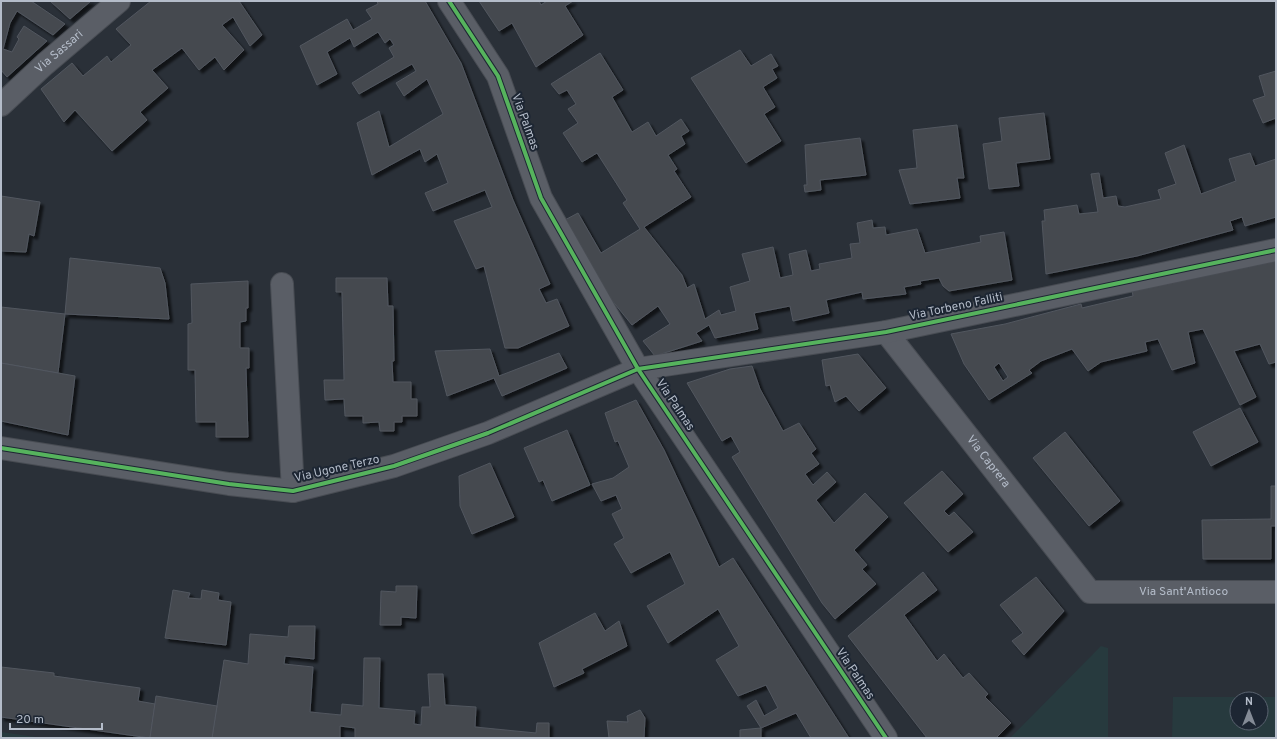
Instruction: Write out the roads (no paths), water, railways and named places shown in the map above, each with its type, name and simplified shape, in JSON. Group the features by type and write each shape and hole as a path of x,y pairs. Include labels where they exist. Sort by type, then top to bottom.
{"street":[{"name":"Via Sassari","path":"1,105 45,64 119,1"},
{"name":"Via Palmas","path":"449,1 498,76 541,198 638,369 886,738"},
{"name":"Via Torbeno Falliti","path":"638,369 886,332 1276,250"},
{"path":"282,284 293,490"},
{"name":"Via Caprera","path":"886,332 1090,592"},
{"name":"Via Ugone Terzo","path":"1,448 229,484 293,490 402,463 488,433 638,369"},
{"name":"Via Sant'Antioco","path":"1090,592 1276,592"}]}
